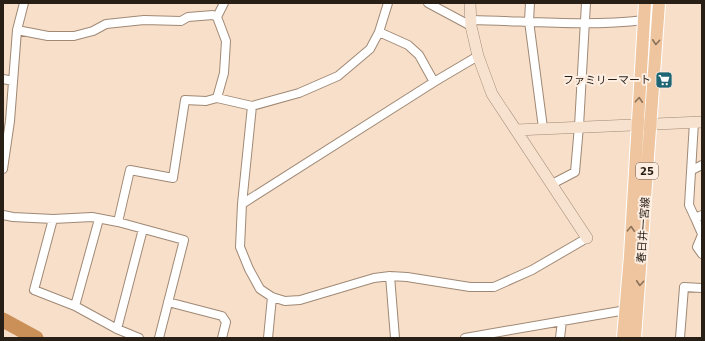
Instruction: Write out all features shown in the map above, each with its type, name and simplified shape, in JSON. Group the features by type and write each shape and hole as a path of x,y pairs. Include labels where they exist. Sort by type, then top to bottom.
{"main road":[{"name":"春日井一宮線","path":"623,338 645,3"},
{"name":"春日井一宮線","path":"635,338 658,3"}],"street":[{"path":"3,169 10,121 18,30 24,3"},
{"path":"217,98 224,73 226,41 217,17 224,3"},
{"path":"118,222 130,170 173,178 185,100 206,101 217,98 252,106 299,93 338,76 370,49 379,32 388,3"},
{"path":"428,3 471,23 529,21 618,23 644,20"},
{"path":"252,106 242,204 240,247 249,269 260,289 272,297 285,301 300,300 374,278 390,276 407,277 470,287 494,287 532,270 587,238 492,94 478,56 471,23 470,3"},
{"path":"530,3 529,21 543,128"},
{"path":"552,184 574,172 580,126 586,3"},
{"path":"18,30 48,36 74,36 93,32 106,24 144,20 181,21 188,17 213,15 217,17"},
{"path":"379,32 408,45 419,55 434,82"},
{"path":"242,204 434,82 478,56"},
{"path":"3,79 13,80"},
{"path":"516,130 698,122 689,205 699,216 702,235 697,247 702,254"},
{"path":"692,170 702,165"},
{"path":"3,215 53,219 92,217 118,222 184,240 159,338"},
{"path":"53,219 34,290 76,306 118,329 139,338"},
{"path":"76,306 99,219"},
{"path":"118,329 143,229"},
{"path":"390,276 395,338"},
{"path":"680,338 684,287 702,288"},
{"path":"268,338 272,297"},
{"path":"168,302 222,316 226,322 222,338"},
{"path":"465,338 507,334 562,321 626,310"},
{"path":"560,338 562,321"}],"waterway":[{"path":"3,320 36,338"}],"place":[{"name":"ファミリーマート","path":"664,80"}]}
